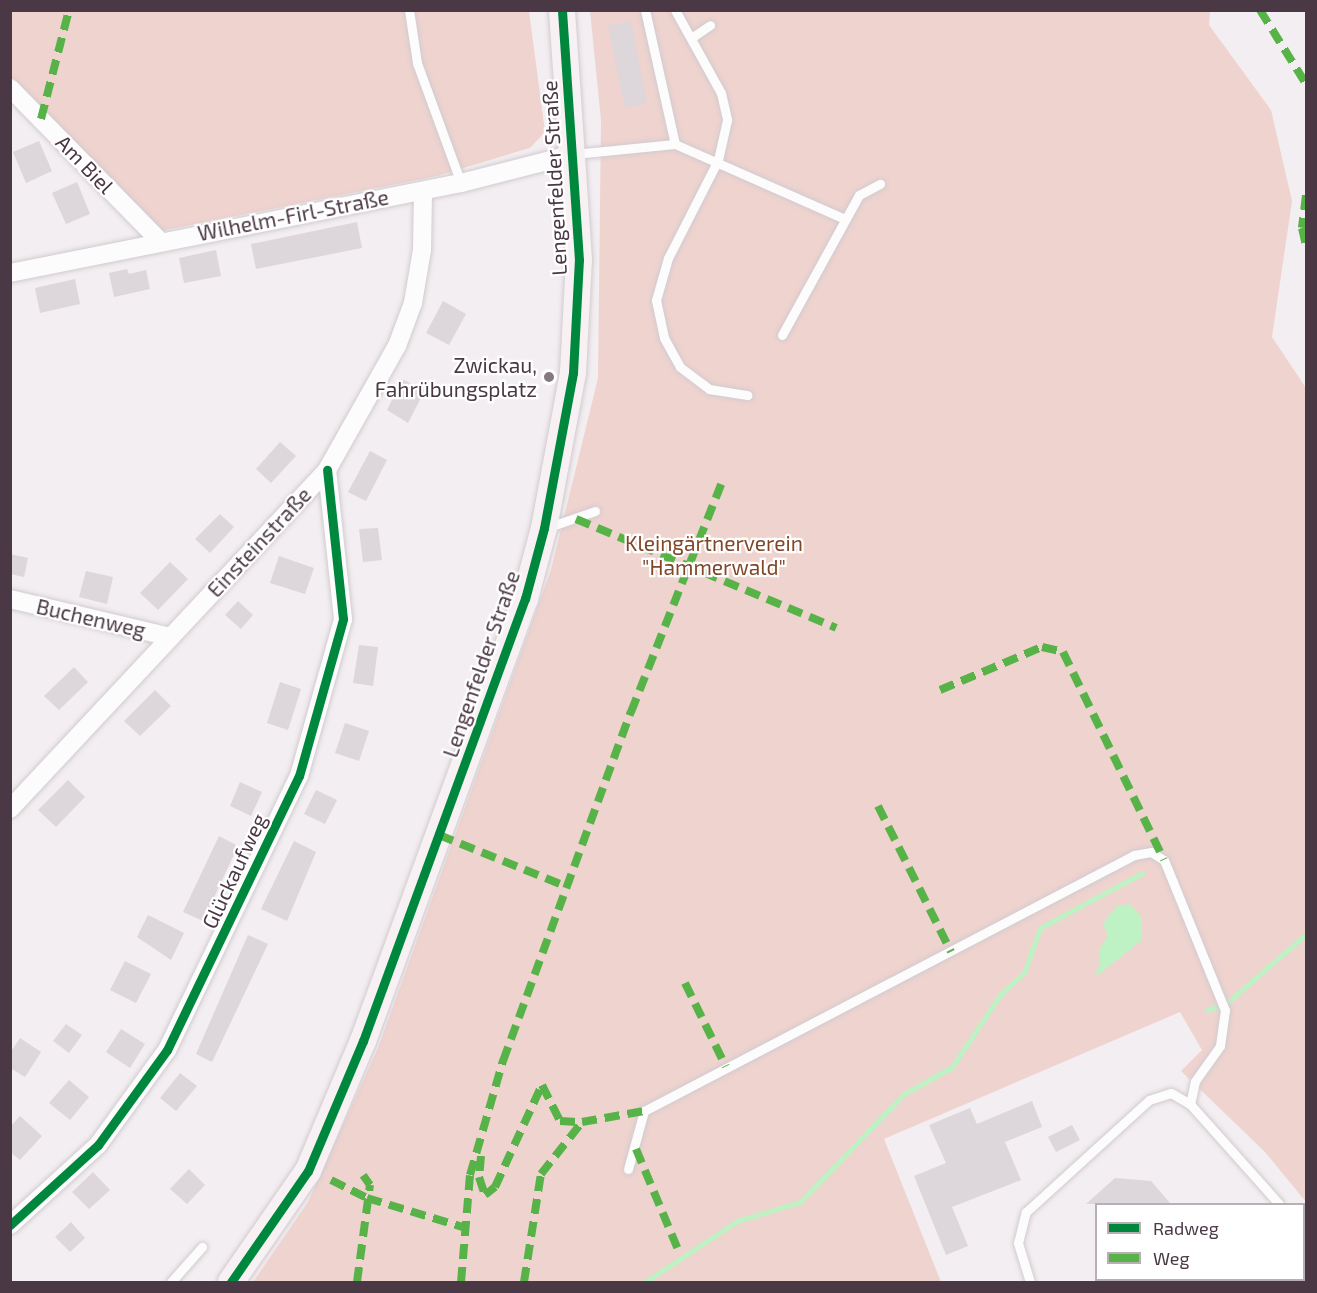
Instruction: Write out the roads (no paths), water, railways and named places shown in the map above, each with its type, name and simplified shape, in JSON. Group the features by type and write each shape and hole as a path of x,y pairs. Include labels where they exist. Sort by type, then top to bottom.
{"main road":[{"name":"Lengenfelder Straße","path":"231,1282 308,1171 363,1041 525,599 544,528 573,373 579,231 562,10"}],"street":[{"name":"Am Biel","path":"10,88 160,241"},
{"name":"Wilhelm-Firl-Straße","path":"10,273 160,241 461,183 574,154"},
{"name":"Einsteinstraße","path":"10,809 327,470 397,346 413,303 422,250 423,191"},
{"name":"Glückaufweg","path":"10,1225 99,1145 167,1050 299,776 343,619 327,470"},
{"name":"Buchenweg","path":"10,599 171,637"}],"lane":[{"path":"409,10 417,63 461,183"},
{"path":"645,10 675,144"},
{"path":"675,10 720,93 727,120 718,159 668,258 656,300 664,338 680,367 709,389 748,395"},
{"path":"691,38 710,25"},
{"path":"574,154 675,144 718,159 845,219"},
{"path":"782,335 859,195 880,184"},
{"path":"544,528 595,511"},
{"path":"628,1168 644,1111 1134,855 1151,852 1164,860 1226,1010 1220,1046 1195,1081 1190,1104"},
{"path":"1030,1282 1018,1243 1026,1212 1149,1100 1171,1094 1190,1104 1278,1203"},
{"path":"171,1282 202,1247"}],"waterway":[{"path":"645,1282 737,1221 800,1202 904,1094 952,1067 1000,995 1024,973 1040,928 1142,873"},
{"path":"1229,1001 1306,934"},
{"path":"1207,1010 1218,1006"}],"place":[{"name":"Zwickau, Fahrübungsplatz","path":"549,377"}],"park label":[{"name":"Kleingärtnerverein \"Hammerwald\"","path":"714,555"}]}
